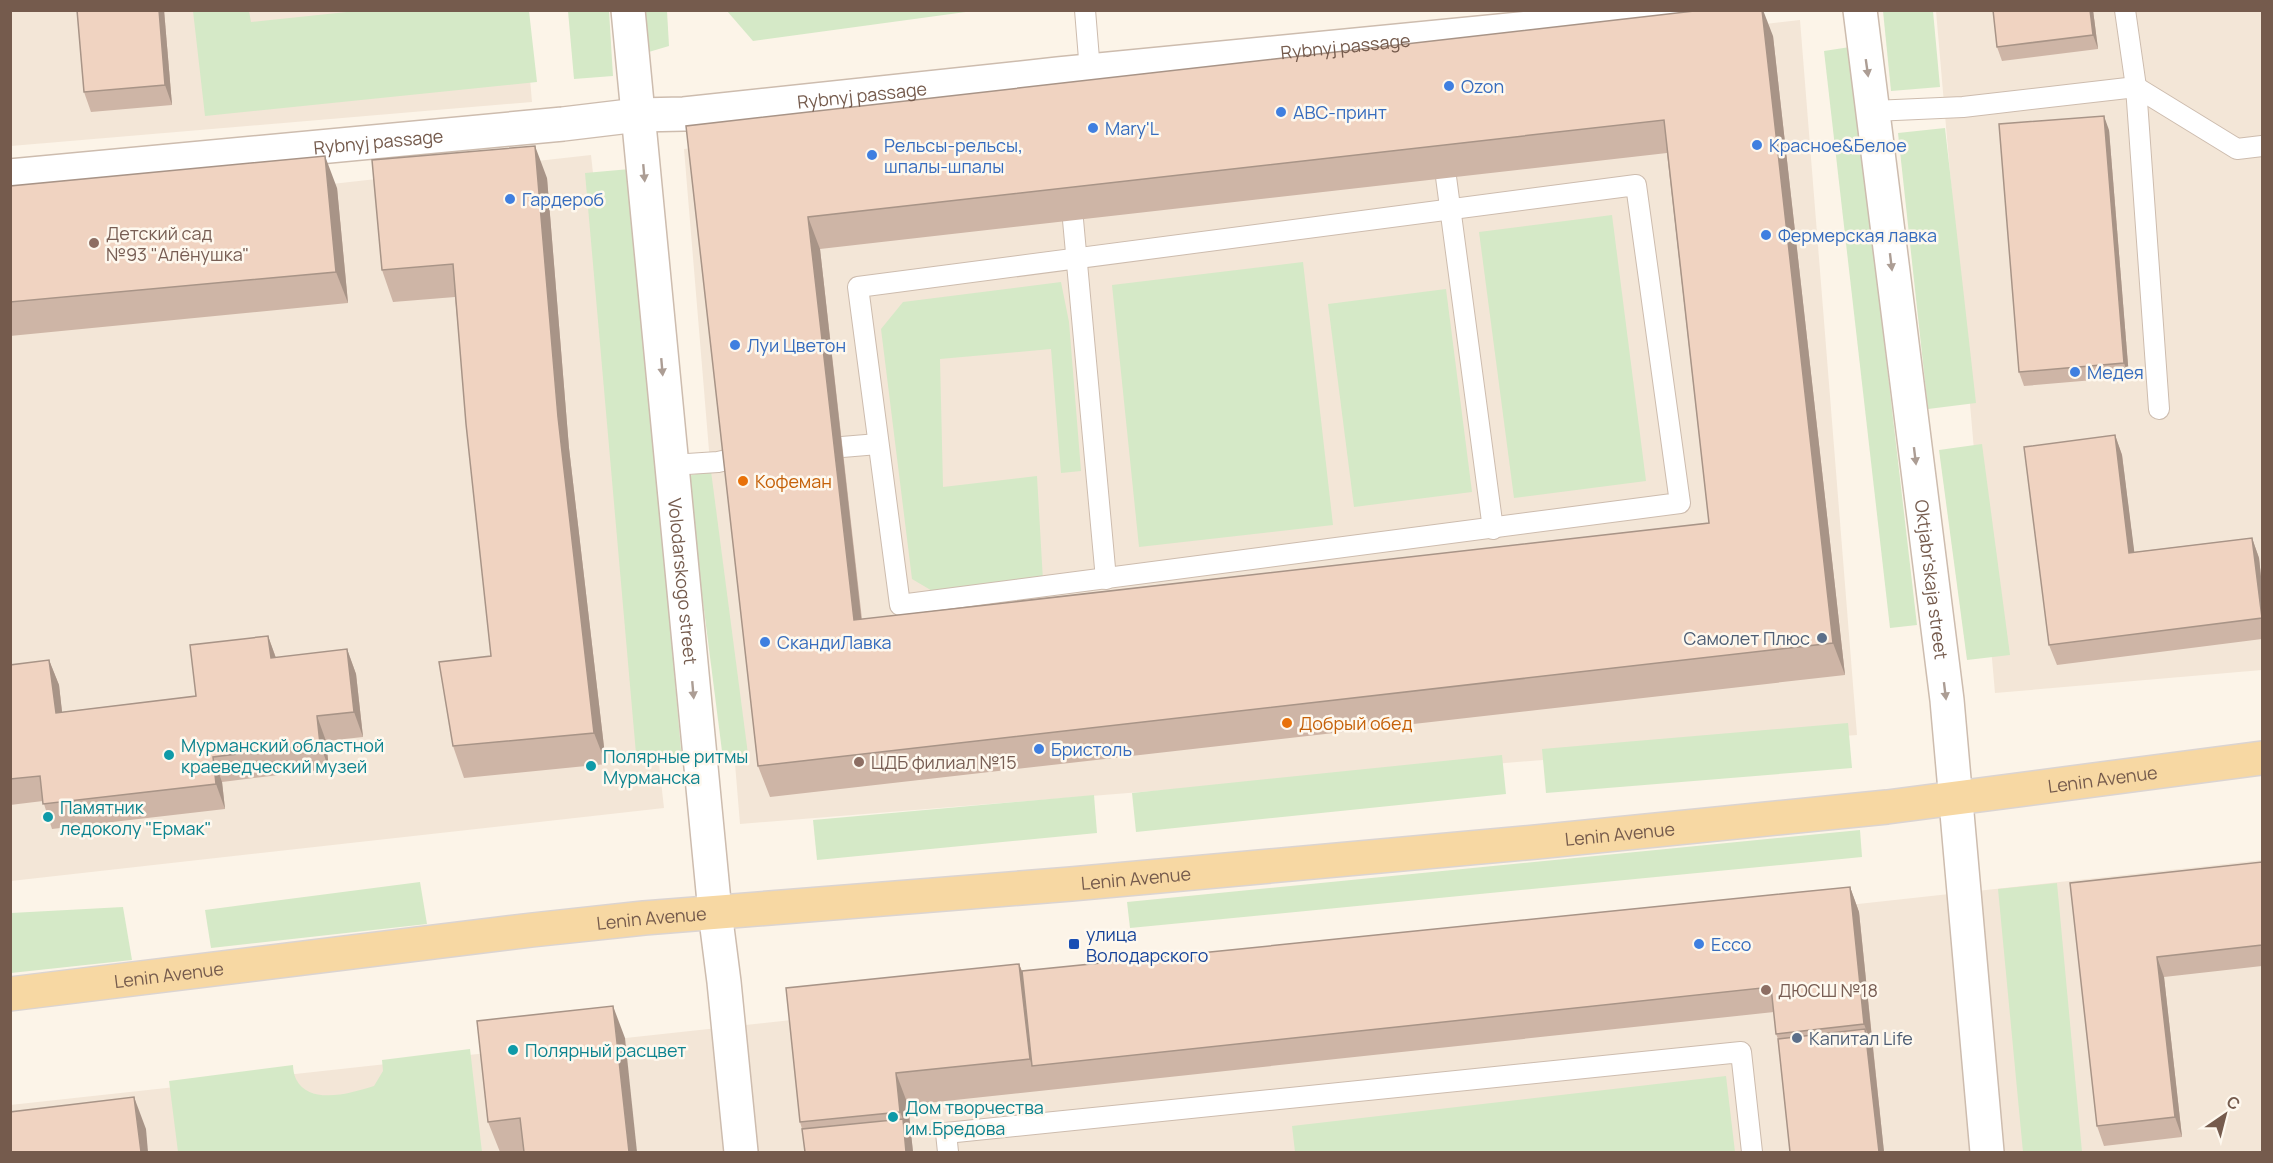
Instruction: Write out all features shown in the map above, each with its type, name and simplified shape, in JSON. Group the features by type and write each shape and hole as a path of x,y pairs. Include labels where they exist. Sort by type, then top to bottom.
{"main road":[{"name":"Lenin Avenue","path":"10,993 520,931 715,912 1071,884 1536,842 1887,807 2262,758"}],"street":[{"name":"Volodarskogo street","path":"628,10 715,912 741,1152"},
{"name":"Rybnyj passage","path":"10,176 638,115 684,114 1427,47 1713,10"},
{"name":"Oktjabr'skaja street","path":"1860,10 1947,700 1987,1152"}],"lane":[{"path":"1069,79 1085,10"},
{"path":"2125,10 2136,87 2158,410"},
{"path":"1873,111 1963,107 2136,87 2237,149 2262,146"},
{"path":"1446,177 1493,529"},
{"path":"1636,185 1680,503 900,605 858,287 1075,259 1636,185"},
{"path":"1073,220 1106,579"},
{"path":"842,447 878,444"},
{"path":"672,465 731,459"},
{"path":"948,1152 946,1133 1742,1052 1752,1152"}],"shaded area":[{"path":"11,11 524,11 532,102 11,146"},
{"path":"1936,11 2262,11 2262,670 1995,693"},
{"path":"1800,20 1857,735 740,824 684,149"},
{"path":"591,155 664,808 11,881 10,220"},
{"path":"2262,860 2262,1152 11,1152 10,1105"}],"green space":[{"path":"193,11 249,11 251,22 356,11 529,11 537,82 205,116"},
{"path":"568,11 609,11 613,76 574,79"},
{"path":"638,11 667,11 669,46 642,54"},
{"path":"727,11 973,11 753,41"},
{"path":"1883,11 1933,11 1940,87 1891,91"},
{"path":"1850,47 1917,625 1890,628 1824,51"},
{"path":"1945,128 1976,403 1928,409 1898,133"},
{"path":"630,169 682,761 637,765 585,173"},
{"path":"1612,215 1646,481 1514,498 1479,232"},
{"path":"1303,262 1333,525 1139,547 1112,285"},
{"path":"1061,282 1069,322 1081,471 1061,473 1051,349 940,359 943,487 1037,476 1043,581 934,592 912,579 881,329 903,302"},
{"path":"1446,289 1472,492 1354,507 1328,304"},
{"path":"1982,444 2010,655 1967,660 1939,450"},
{"path":"711,471 748,754 723,759 687,476"},
{"path":"1848,723 1852,768 1546,793 1542,749"},
{"path":"1502,755 1506,794 1136,832 1132,793"},
{"path":"1094,795 1097,833 817,860 813,820"},
{"path":"1860,830 1862,857 1130,928 1127,902"},
{"path":"420,882 427,924 211,948 205,910"},
{"path":"2057,883 2082,1152 2023,1152 1998,889"},
{"path":"123,907 132,960 11,973 11,913"},
{"path":"470,1049 482,1152 178,1152 169,1081 293,1065 295,1077 302,1087 321,1095 343,1094 374,1086 383,1071 382,1060"},
{"path":"1726,1076 1735,1152 1295,1152 1292,1126"}],"building":[{"path":"77,10 159,10 165,85 84,92"},
{"path":"1703,10 1762,10 1833,643 758,766 686,126","holes":["1664,120 1709,523 854,620 808,217"]},
{"path":"1993,10 2090,10 2093,35 1997,47"},
{"path":"2104,116 2124,363 2019,372 1999,124"},
{"path":"535,146 558,417 594,733 453,746 439,662 491,656 466,424 453,264 382,270 372,160"},
{"path":"325,156 336,272 10,302 10,186"},
{"path":"2115,435 2129,553 2252,538 2262,618 2049,645 2024,447"},
{"name":"Мурманский областной краеведческий музей","path":"268,636 271,658 347,649 354,712 317,716 320,744 213,757 216,784 43,804 40,776 10,779 10,665 49,660 56,713 196,696 190,645"},
{"path":"2262,862 2262,945 2157,957 2175,1117 2097,1126 2070,883"},
{"path":"1850,887 1864,1024 1776,1034 1771,987 1032,1066 1022,971"},
{"path":"1019,964 1030,1059 896,1073 900,1112 800,1122 786,988"},
{"path":"613,1006 629,1152 524,1152 520,1118 488,1122 477,1021"},
{"path":"1865,1029 1879,1152 1790,1152 1778,1039"},
{"path":"134,1097 141,1152 10,1152 10,1112"},
{"path":"903,1119 906,1152 805,1152 802,1129"}],"place":[{"name":"Ozon","path":"1449,86"},
{"name":"АВС-принт","path":"1281,112"},
{"name":"Mary'L","path":"1093,128"},
{"name":"Красное&Белое","path":"1757,145"},
{"name":"Рельсы-рельсы, шпалы-шпалы","path":"872,155"},
{"name":"Гардероб","path":"510,199"},
{"name":"Фермерская лавка","path":"1766,235"},
{"name":"Детский сад №93 \"Алёнушка\"","path":"94,243"},
{"name":"Луи Цветон","path":"735,345"},
{"name":"Медея","path":"2075,372"},
{"name":"Кофеман","path":"743,481"},
{"name":"Самолет Плюс","path":"1822,638"},
{"name":"СкандиЛавка","path":"765,642"},
{"name":"Добрый обед","path":"1287,723"},
{"name":"Бристоль","path":"1039,749"},
{"name":"Мурманский областной краеведческий музей","path":"169,755"},
{"name":"ЦДБ филиал №15","path":"859,762"},
{"name":"Полярные ритмы Мурманска","path":"591,766"},
{"name":"Памятник ледоколу \"Ермак\"","path":"48,817"},
{"name":"улица Володарского","path":"1074,944"},
{"name":"Ecco","path":"1699,944"},
{"name":"ДЮСШ №18","path":"1766,990"},
{"name":"Капитал Life","path":"1797,1038"},
{"name":"Полярный расцвет","path":"513,1050"},
{"name":"Дом творчества им.Бредова","path":"893,1117"}]}
